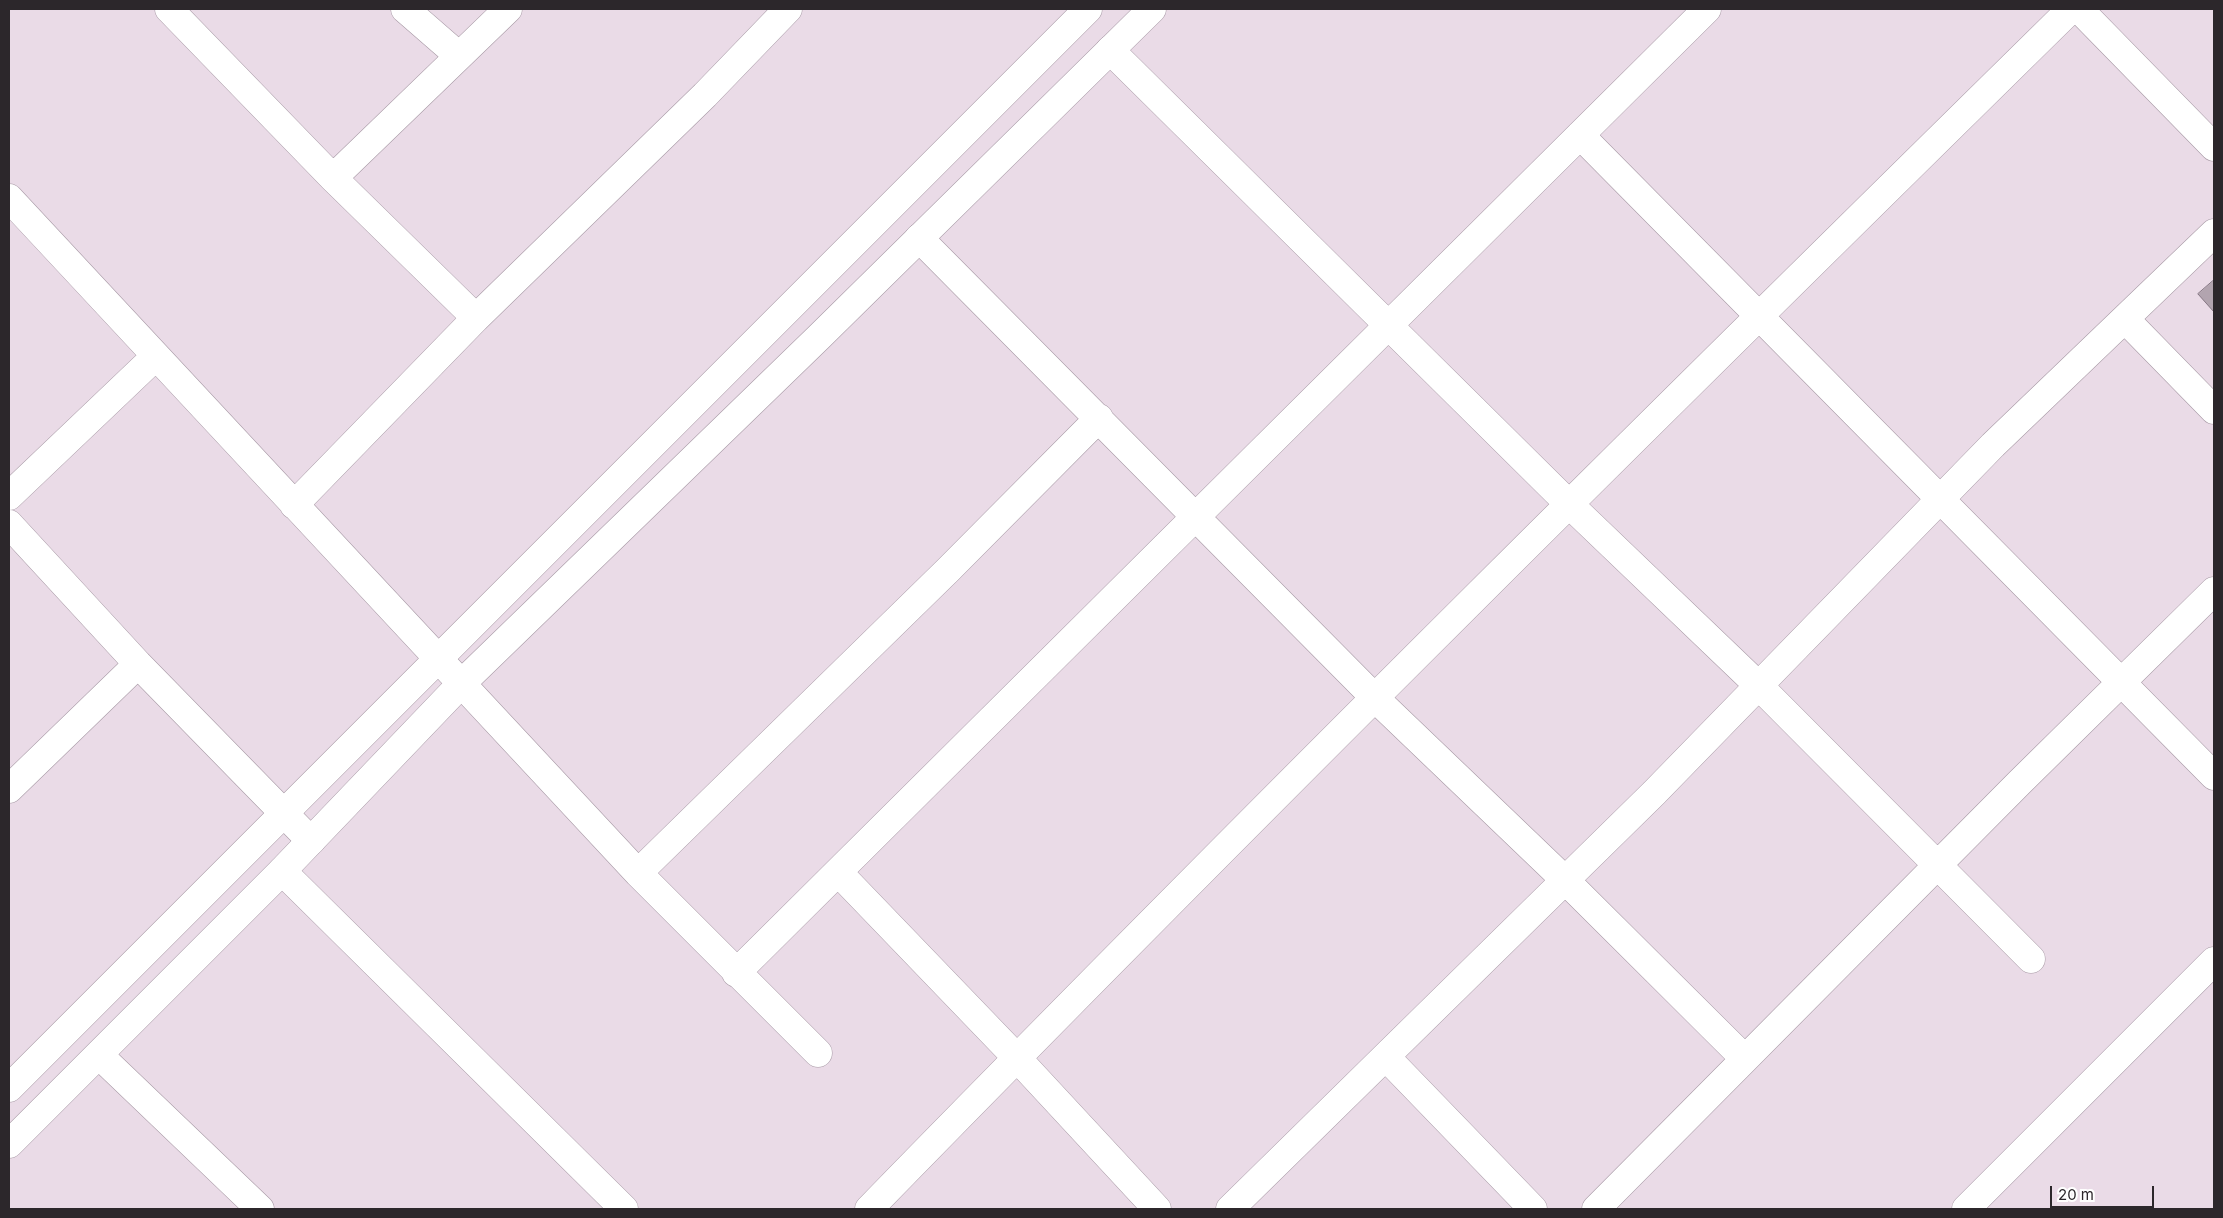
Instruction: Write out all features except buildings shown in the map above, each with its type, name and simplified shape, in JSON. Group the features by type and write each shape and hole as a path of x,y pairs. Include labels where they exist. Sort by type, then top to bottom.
{"street":[{"path":"170,9 333,178 476,318"},
{"path":"405,9 459,56"},
{"path":"333,178 508,9"},
{"path":"294,505 476,318 705,95 788,9"},
{"path":"9,1088 1088,9"},
{"path":"9,1144 311,842 461,684 1152,9"},
{"path":"736,973 1707,9"},
{"path":"869,1209 1017,1058 1759,316 2071,9"},
{"path":"2079,9 2214,147"},
{"path":"1110,50 1570,505 1759,686 2031,959"},
{"path":"1580,135 2214,776"},
{"path":"11,205 156,356 638,873 818,1053"},
{"path":"1230,1209 1566,880 1759,686 1994,445 2214,233"},
{"path":"919,238 1376,699 1566,880 1745,1059"},
{"path":"2125,319 2214,410"},
{"path":"9,496 156,356"},
{"path":"638,873 948,570 1098,418"},
{"path":"9,524 138,664 311,842"},
{"path":"1596,1209 1937,865 2214,591"},
{"path":"9,789 138,664"},
{"path":"282,871 624,1209"},
{"path":"838,872 1017,1058 1157,1209"},
{"path":"1966,1209 2214,961"},
{"path":"99,1055 260,1209"},
{"path":"1386,1057 1533,1209"}]}
